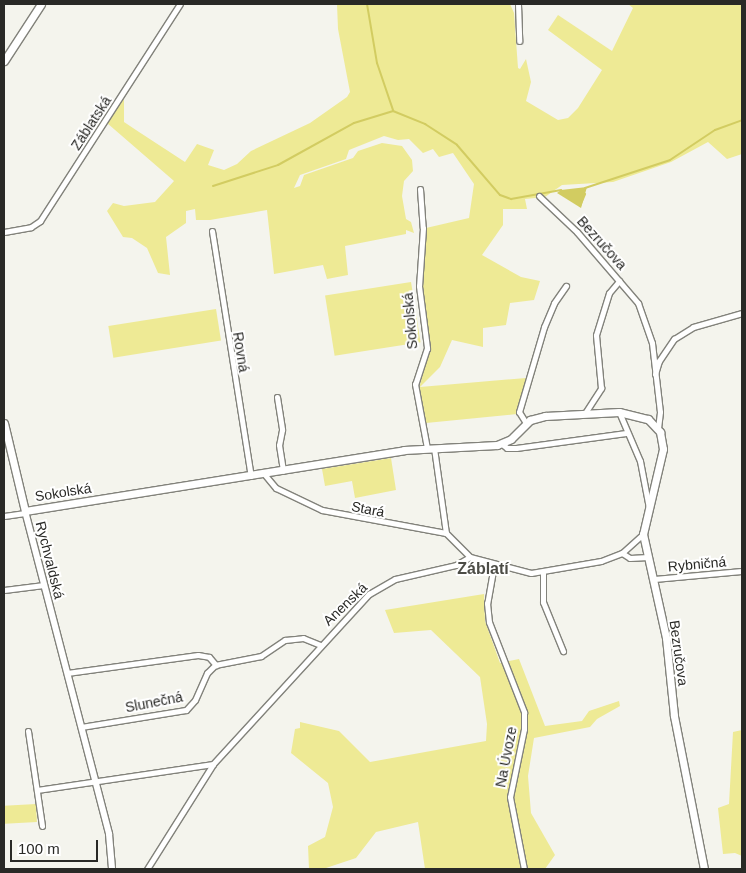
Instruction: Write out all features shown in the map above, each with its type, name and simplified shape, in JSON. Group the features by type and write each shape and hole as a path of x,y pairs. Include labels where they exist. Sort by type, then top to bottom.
{"main road":[{"path":"4,61 41,4"},
{"path":"502,444 526,423 544,416 619,412 643,416 658,428"},
{"name":"Rychvaldská","path":"4,423 25,512"},
{"name":"Bezručova","path":"658,428 663,442 643,534 654,579 669,658 675,723 704,869"},
{"name":"Sokolská","path":"25,512 430,448 502,444"}],"street":[{"name":"Záblatská","path":"4,232 31,227 40,221 180,4"},
{"path":"518,4 520,41"},
{"name":"Sokolská","path":"420,189 423,228 419,286 428,348 415,384 430,448"},
{"name":"Bezručova","path":"539,196 577,232 638,303 647,324 660,412 658,428"},
{"name":"Rovná","path":"212,231 251,476"},
{"path":"585,414 601,388 596,335 609,293 619,281"},
{"path":"526,423 519,414 544,327 554,303 566,286"},
{"path":"655,374 659,361 674,339 693,327 742,313"},
{"path":"277,397 282,430 279,446 283,472"},
{"path":"619,412 626,433 640,461 650,508"},
{"path":"502,444 507,448 516,448 626,433"},
{"path":"430,448 446,533 470,557 526,573 543,573 601,561 622,552 643,534"},
{"name":"Stará","path":"264,475 276,488 331,513 446,533"},
{"name":"Sokolská","path":"4,516 25,512"},
{"name":"Rychvaldská","path":"25,512 109,834 112,869"},
{"path":"622,552 630,558 648,557"},
{"name":"Anenská","path":"147,869 213,764 320,645 379,587 395,579 456,565 470,557"},
{"name":"Na Úvoze","path":"494,565 487,604 489,622 524,712 524,729 510,797 524,869"},
{"name":"Rybničná","path":"654,579 742,571"},
{"path":"543,573 543,602 563,651"},
{"path":"4,590 44,585"},
{"path":"67,673 198,654 209,657 216,665 261,656 274,645 291,639 310,639 320,645"},
{"name":"Slunečná","path":"81,726 186,710 195,700 206,673 216,665"},
{"path":"28,731 42,826"},
{"path":"38,790 213,764"}],"shaded area":[{"path":"337,4 510,4 514,13 518,68 520,69 526,59 531,82 526,101 558,120 568,118 578,108 602,70 548,30 558,15 612,51 633,8 628,4 742,4 742,154 727,159 708,142 671,162 613,182 562,185 545,197 525,199 527,209 503,209 503,225 482,255 521,277 540,281 534,300 510,303 506,325 483,328 483,347 452,340 440,367 420,387 526,378 517,414 426,423 419,388 430,350 423,287 426,228 469,218 474,184 453,153 439,157 433,149 423,153 409,139 398,140 384,136 349,150 346,159 300,175 294,188 300,186 304,175 353,158 358,151 382,143 402,146 412,160 413,171 404,181 402,196 406,219 411,222 414,233 406,230 406,234 345,246 348,275 327,279 323,265 274,274 267,210 210,220 196,220 195,209 186,211 186,223 166,237 170,275 158,273 147,248 132,238 123,237 107,211 113,203 124,206 155,202 174,181 107,123 124,99 124,122 185,162 197,144 214,150 208,165 224,170 237,164 251,151 310,123 347,97 350,92 338,29"},
{"path":"587,187 581,208 557,193 561,190"},
{"path":"411,282 421,342 335,356 325,296"},
{"path":"216,309 221,341 113,358 108,326"},
{"path":"391,458 396,490 355,498 352,481 325,486 322,469"},
{"path":"484,594 485,621 500,663 519,659 545,726 582,721 589,711 619,701 620,706 597,719 590,727 534,738 528,776 531,813 555,855 545,869 425,869 418,822 376,832 356,858 323,869 309,869 308,846 325,837 333,807 328,783 291,753 295,729 300,728 300,722 339,731 370,762 486,741 487,724 480,677 431,630 394,633 385,610"},
{"path":"742,730 742,856 735,853 723,854 718,808 729,804 733,732"},
{"path":"36,804 37,822 5,824 4,806"}],"waterway":[{"path":"367,4 377,63 393,110"},
{"path":"213,186 278,165 354,123 393,111 425,124 457,145 500,195 511,199 561,190"},
{"path":"585,188 670,160 715,130 742,120"},
{"path":"580,206 585,194"}],"district":[{"name":"Záblatí","path":"483,569"}]}
